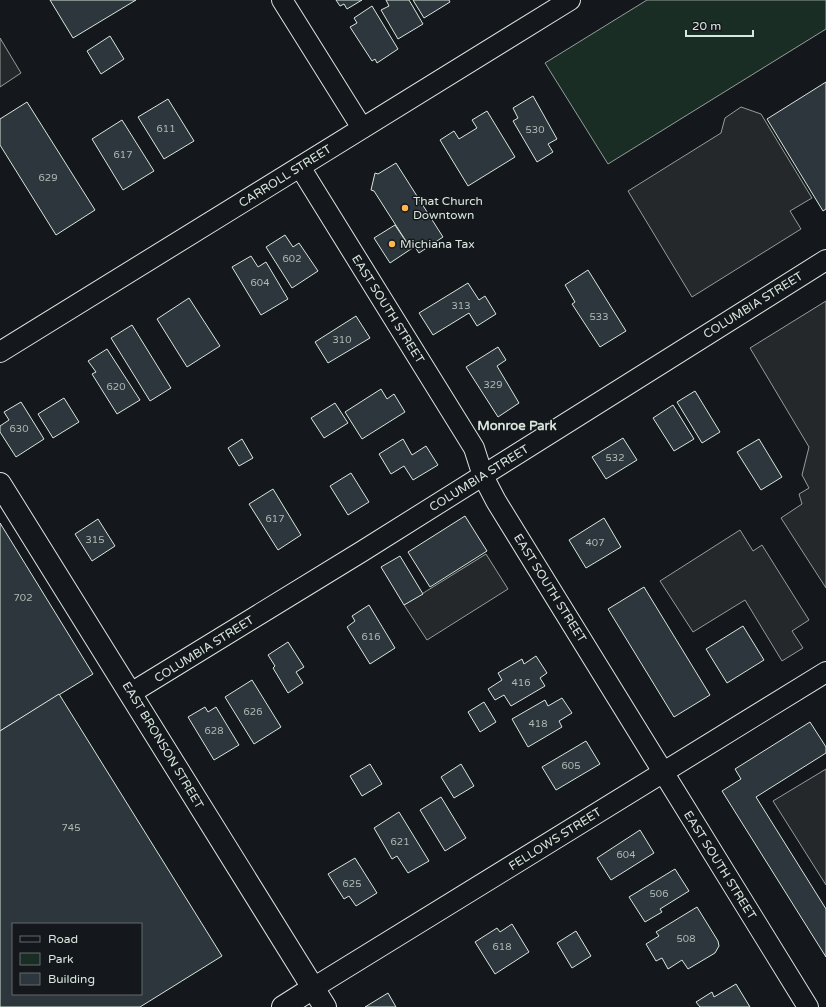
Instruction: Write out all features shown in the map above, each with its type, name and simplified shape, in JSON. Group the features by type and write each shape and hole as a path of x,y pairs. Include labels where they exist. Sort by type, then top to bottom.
{"street":[{"path":"282,0 362,128"},
{"name":"CARROLL STREET","path":"0,352 570,0"},
{"name":"EAST SOUTH STREET","path":"300,167 474,448 483,476 496,501 808,1007"},
{"name":"COLUMBIA STREET","path":"132,693 483,476 704,335 826,260"},
{"name":"EAST BRONSON STREET","path":"0,484 132,693 325,1007"},
{"name":"FELLOWS STREET","path":"283,1007 826,672"}],"green space":[{"path":"647,0 826,0 826,29 608,164 545,63"}],"shaded area":[{"path":"0,38 21,73 0,87"},
{"path":"741,107 761,114 812,198 790,211 801,229 692,297 628,191 721,133 725,118"},
{"path":"826,301 826,588 781,518 802,504 799,494 809,488 802,475 809,447 750,348"},
{"path":"740,530 753,551 762,545 809,620 792,631 803,648 782,661 745,600 693,632 660,581"},
{"path":"486,554 508,589 427,640 404,605"},
{"path":"826,769 826,885 773,801"}],"building":[{"path":"50,0 136,0 73,38"},
{"path":"336,0 362,0 347,9 344,4 340,6"},
{"path":"386,0 409,0 423,24 398,39 381,10 389,6"},
{"path":"413,0 449,0 450,2 424,18"},
{"path":"372,6 398,49 377,63 375,59 372,61 350,27 357,23 354,18"},
{"path":"110,36 124,59 101,74 87,51"},
{"path":"826,82 826,209 823,211 767,119"},
{"path":"533,96 557,139 548,144 553,152 537,162 513,121 518,118 513,108"},
{"path":"168,99 194,141 164,159 138,117"},
{"path":"27,102 95,210 56,235 0,145 0,119"},
{"path":"487,111 515,157 468,186 440,140 454,131 459,139 477,128 472,120"},
{"path":"122,120 154,171 123,190 92,139"},
{"name":"That Church Downtown","path":"396,163 443,237 419,253 415,247 411,249 374,191 371,190 375,173 378,174"},
{"name":"Michiana Tax","path":"395,225 411,249 390,263 374,238"},
{"path":"285,235 293,247 299,243 318,271 292,288 266,247"},
{"path":"251,256 258,267 266,262 288,299 261,315 232,267"},
{"path":"588,270 626,331 600,347 572,304 575,302 565,285"},
{"path":"468,283 479,300 485,296 496,314 477,326 469,313 433,335 419,313"},
{"path":"189,298 220,346 187,367 157,319"},
{"path":"356,316 370,338 328,363 315,342"},
{"path":"132,325 171,388 150,401 111,338"},
{"path":"498,347 506,360 497,366 519,403 498,417 466,367"},
{"path":"107,349 140,400 117,414 92,374 96,372 88,361"},
{"path":"381,389 387,399 394,394 405,412 362,439 345,412"},
{"path":"695,391 720,432 702,443 677,402"},
{"path":"64,398 79,422 53,438 38,414"},
{"path":"21,402 44,439 16,457 0,432 0,426 9,420 4,412"},
{"path":"335,403 348,423 324,438 311,418"},
{"path":"673,405 694,439 674,451 653,418"},
{"path":"623,438 637,460 606,479 592,457"},
{"path":"242,439 253,458 239,466 228,448"},
{"path":"403,439 412,455 426,446 438,465 413,480 404,466 391,474 379,454"},
{"path":"759,439 782,477 761,490 737,452"},
{"path":"351,473 369,502 348,515 330,486"},
{"path":"273,489 301,535 278,550 249,504"},
{"path":"465,516 487,551 430,587 408,552"},
{"path":"604,518 621,547 586,568 569,540"},
{"path":"98,519 115,546 92,561 75,534"},
{"path":"0,523 93,674 0,731"},
{"path":"400,556 423,594 404,605 381,567"},
{"path":"644,587 710,695 674,717 608,609"},
{"path":"369,605 395,648 370,664 347,627 355,621 352,616"},
{"path":"743,626 764,660 727,683 706,649"},
{"path":"288,642 304,667 296,672 303,683 288,693 273,668 275,666 268,655"},
{"path":"536,656 547,673 540,678 545,686 511,706 504,695 495,700 488,689 502,680 498,673 522,659 524,664"},
{"path":"252,680 281,727 254,744 225,697"},
{"path":"59,694 222,956 140,1007 0,1007 0,731"},
{"path":"562,698 572,713 559,721 562,727 528,747 512,719 545,700 548,706"},
{"path":"484,702 496,722 480,732 468,712"},
{"path":"205,707 208,712 216,707 239,745 214,760 188,717"},
{"path":"810,722 826,747 826,753 756,797 826,909 826,957 722,791 741,779 735,769"},
{"path":"586,741 600,764 556,790 542,767"},
{"path":"370,764 382,784 362,796 350,776"},
{"path":"461,764 474,786 454,798 441,777"},
{"path":"441,797 466,838 445,851 420,810"},
{"path":"399,812 429,861 408,873 397,856 392,859 374,828"},
{"path":"640,830 654,853 611,880 597,858"},
{"path":"355,858 377,893 356,906 349,896 344,899 328,874"},
{"path":"675,869 689,891 660,909 662,912 645,922 629,897"},
{"path":"697,907 718,941 719,946 715,953 688,969 682,960 668,969 662,958 656,961 646,944 659,936 656,932"},
{"path":"512,924 529,952 495,974 475,942 497,928 500,932"},
{"path":"576,931 591,956 572,968 557,943"},
{"path":"736,984 750,1007 700,1007 696,1002 712,992 714,997"},
{"path":"388,993 396,1007 365,1007"}],"place":[{"name":"That Church Downtown","path":"405,208"},
{"name":"Michiana Tax","path":"392,244"}],"district":[{"name":"Monroe Park","path":"517,426"}]}
